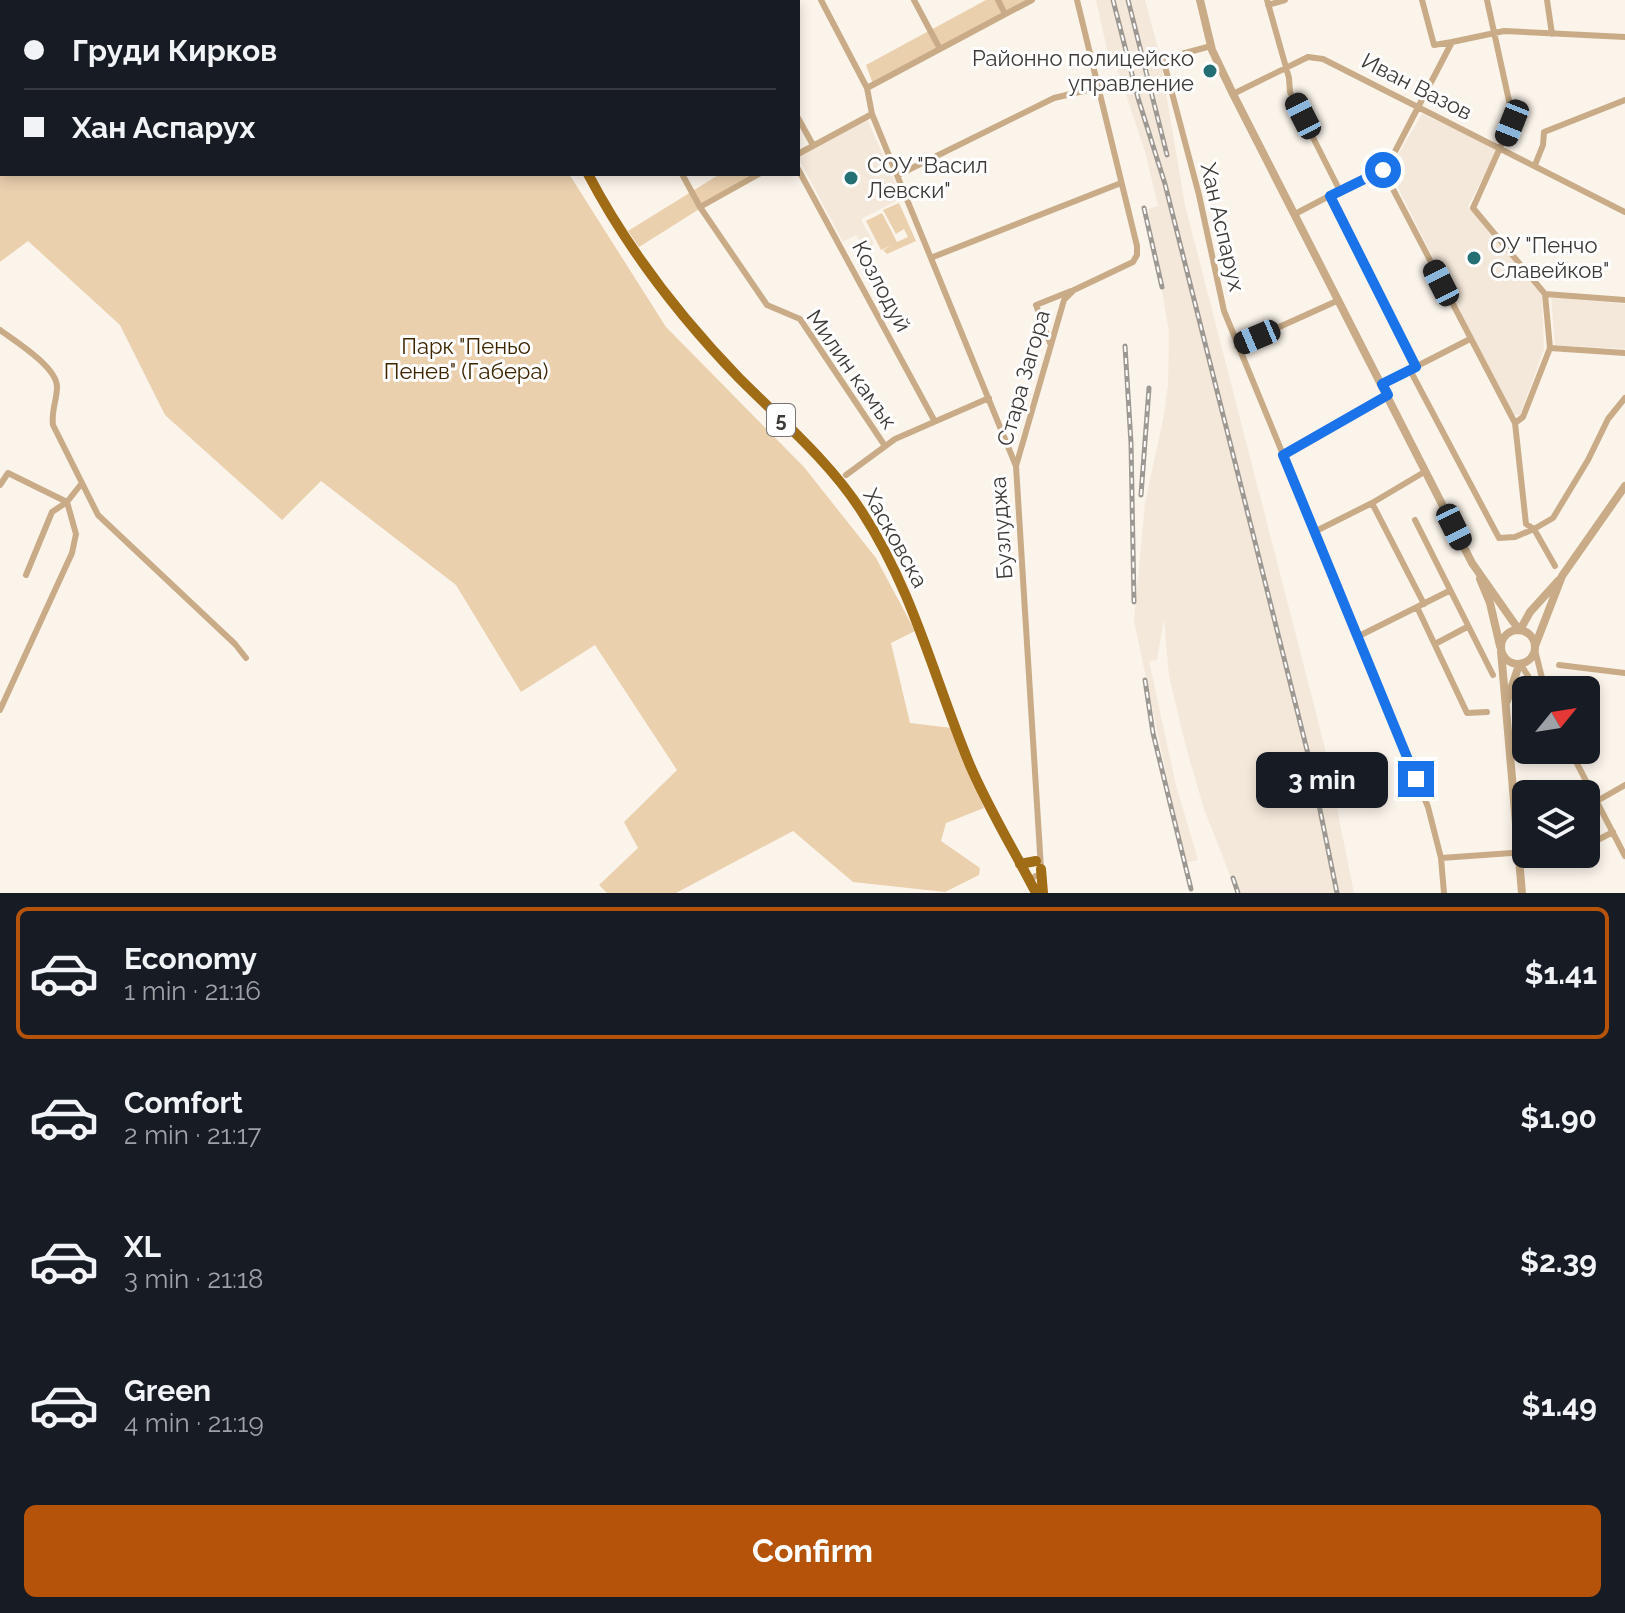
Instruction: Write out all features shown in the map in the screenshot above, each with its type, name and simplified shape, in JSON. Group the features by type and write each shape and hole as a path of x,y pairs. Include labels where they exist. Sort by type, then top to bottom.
{"main road":[{"name":"Хасковска","path":"589,176 632,248 672,304 829,470 862,513 917,618 969,762 1036,893"},
{"path":"1025,873 1038,861"},
{"path":"1038,861 1043,893"}],"street":[{"name":"Бузлуджа","path":"821,0 867,88 872,114 1016,466 1038,861"},
{"path":"914,0 940,49"},
{"path":"998,0 1005,14"},
{"path":"867,88 1032,0"},
{"path":"933,257 1121,183 1077,0"},
{"path":"1200,0 1211,46 1233,94 1388,395 1490,603 1500,649 1514,780"},
{"path":"1285,0 1268,2 1290,92 1340,191"},
{"path":"1422,0 1434,45 1495,31 1625,37"},
{"path":"1487,0 1513,114 1501,149 1473,208 1545,294 1550,348 1523,417 1515,423"},
{"path":"1547,0 1552,34"},
{"path":"1295,214 1383,170 1393,157 1452,42"},
{"name":"Хан Аспарух","path":"1211,46 1163,59 1199,195 1214,273 1237,346 1428,807 1441,858 1444,893"},
{"name":"Иван Вазов","path":"1233,94 1315,57 1625,212"},
{"path":"898,175 1054,98 1096,88"},
{"path":"1535,165 1543,145 1544,132 1625,100"},
{"path":"800,153 872,114"},
{"path":"800,122 813,145"},
{"path":"1383,170 1515,423 1524,520 1534,529 1555,566"},
{"name":"Козлодуй","path":"800,173 934,420"},
{"name":"Милин камък","path":"683,176 700,207 767,305 800,319 885,446"},
{"path":"700,207 755,176"},
{"name":"Стара Загора","path":"1016,466 1064,300 1074,290 1133,262 1137,255 1121,183"},
{"path":"1330,196 1499,538 1515,537 1553,518 1588,460 1608,419 1625,398"},
{"path":"1051,343 1036,305 1074,290"},
{"path":"1545,294 1625,300"},
{"path":"1237,346 1339,300"},
{"path":"0,330 56,378 58,384 51,417 53,425 106,523 246,658"},
{"path":"1382,384 1470,339"},
{"path":"1550,348 1625,353"},
{"path":"1283,455 1388,395"},
{"path":"846,475 885,446 934,420 989,398"},
{"path":"1314,532 1426,471"},
{"path":"0,485 8,473 67,502 76,534 72,553 0,710"},
{"path":"26,575 52,512 67,502 82,483"},
{"path":"1500,649 1508,633 1520,630 1530,612 1562,576 1625,486"},
{"path":"1372,503 1467,713 1487,712"},
{"path":"1415,520 1493,675"},
{"path":"1472,563 1520,630 1531,635 1542,676"},
{"path":"1500,649 1510,663 1520,665 1530,660 1562,576"},
{"path":"1357,637 1449,591"},
{"path":"1505,608 1522,616 1530,612"},
{"path":"1435,644 1467,627"},
{"path":"1520,665 1528,676"},
{"path":"1505,705 1520,665"},
{"path":"1559,665 1625,673"},
{"path":"1600,799 1625,785"},
{"path":"1600,807 1625,856"},
{"path":"1600,839 1613,832"},
{"path":"1441,858 1512,853"},
{"path":"1025,873 1039,874 1038,861"},
{"path":"1522,893 1523,868"}],"shaded area":[{"path":"1096,0 1145,0 1159,52 1185,205 1324,744 1354,893 1237,893 1204,809 1186,747 1169,676 1164,619 1157,660 1149,661 1176,785 1198,860 1185,863 1134,621 1145,503 1168,385 1169,332 1148,209 1158,206 1146,155 1117,68 1110,63"},
{"name":"ОУ \"Пенчо Славейков\"","path":"1422,114 1498,149 1468,206 1542,296 1544,349 1520,415 1512,415 1389,170"},
{"name":"СОУ \"Васил Левски\"","path":"867,119 902,198 861,219 874,244 865,249 856,235 843,242 800,156"},
{"path":"1551,297 1625,304 1625,349 1555,345"}],"green space":[{"path":"986,0 1035,0 873,84 866,65"},
{"name":"Парк \"Пеньо Пенев\" (Габера)","path":"0,176 570,176 666,327 804,467 876,558 915,631 891,643 910,723 952,728 984,808 946,823 941,841 980,868 979,875 945,892 853,882 793,831 676,893 607,893 599,885 638,848 624,822 677,770 595,645 521,692 456,585 321,481 282,520 165,415 120,325 28,241 0,262"},
{"path":"717,176 752,176 639,247 628,231"},
{"path":"899,203 916,241 887,254 883,250 892,245 881,250 866,221 882,213 897,242 908,237 904,229 896,234 883,210"}],"railway":[{"path":"1113,0 1138,98 1165,184 1253,534 1311,766 1337,893"},
{"path":"1128,0 1167,155"},
{"path":"1144,208 1162,287"},
{"path":"1125,346 1131,443 1134,602"},
{"path":"1141,495 1149,388"},
{"path":"1145,680 1153,733 1191,889"},
{"path":"1233,878 1238,893"}],"place":[{"name":"Районно полицейско управление","path":"1210,71"},
{"name":"СОУ \"Васил Левски\"","path":"851,178"},
{"name":"ОУ \"Пенчо Славейков\"","path":"1474,258"}],"route":[{"path":"1383,170 1330,196 1416,367 1382,384 1388,395 1283,455 1416,779"}]}
